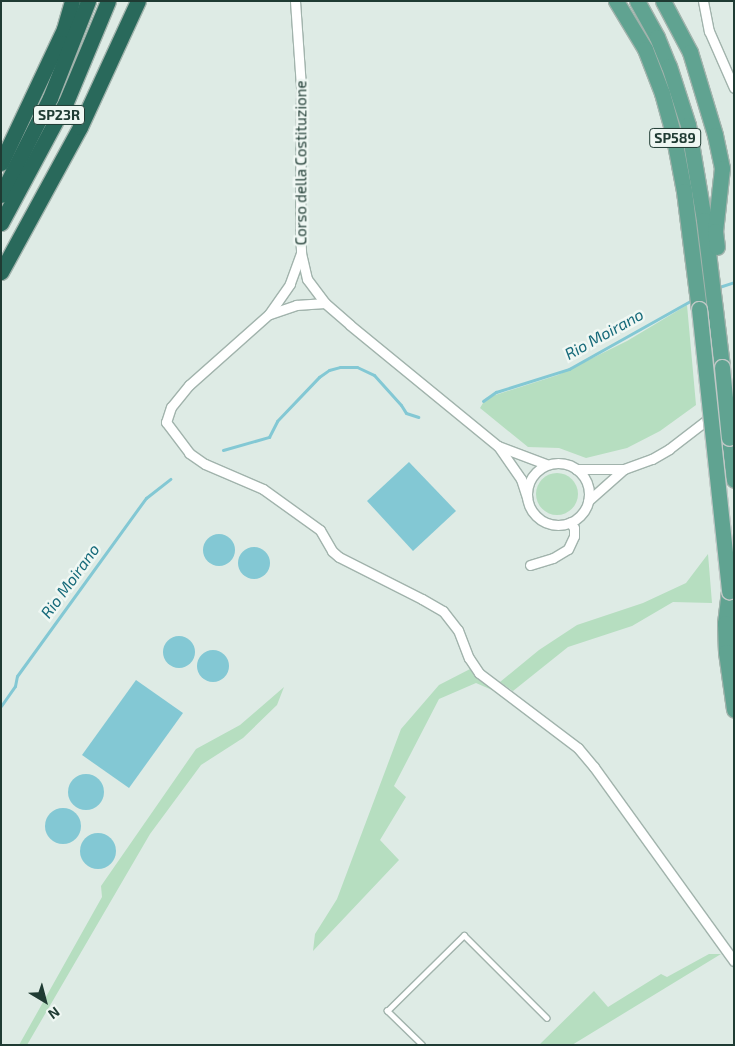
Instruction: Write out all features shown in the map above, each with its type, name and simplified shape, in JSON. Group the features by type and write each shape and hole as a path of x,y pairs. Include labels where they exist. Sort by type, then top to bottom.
{"highway":[{"path":"1,163 64,29 72,1"},
{"name":"SP23R","path":"1,195 50,98 88,1"},
{"name":"SP23R","path":"1,223 66,102 108,1"},
{"path":"1,272 80,127 138,1"}],"main road":[{"name":"SP589","path":"616,1 645,49 662,93 671,125 684,191 734,622"},
{"name":"SP589","path":"637,1 657,37 670,66 688,126 701,195 734,480"},
{"path":"663,1 690,52 710,116 722,168 715,231 718,269 711,282"},
{"path":"729,591 725,622 726,652 734,709"}],"street":[{"path":"703,1 709,31 734,88"},
{"name":"Corso della Costituzione","path":"295,2 301,87 301,253 307,279 325,303 498,446"},
{"path":"301,253 290,284 269,314 189,385 171,407 166,422 189,453 205,464 263,489 320,530 332,551 339,557 443,611 458,630 469,658 479,673 578,748 594,767 734,960"},
{"path":"269,314 296,305 325,303"},
{"path":"576,469 624,469 652,459 669,449 734,399"},
{"path":"498,446 546,464"},
{"path":"498,446 521,479 529,507 542,521 560,525 570,522 584,510 588,501 624,469"},
{"path":"527,498 530,478 546,464 556,462 567,464 576,469 587,483 588,501"},
{"path":"530,565 553,558 568,549 574,536 574,528 570,522"}],"lane":[{"path":"422,1045 387,1011 464,935 547,1018"}],"green space":[{"path":"687,305 696,405 660,431 627,448 586,458 559,448 528,447 480,408 486,398 558,375 627,341"},
{"path":"553,473 561,473 572,479 578,494 572,509 561,515 553,515 542,509 536,498 536,490 542,479"},
{"path":"708,554 712,603 673,602 632,626 568,647 513,691 500,682 539,650 577,625 643,603 686,583"},
{"path":"472,668 499,693 476,683 439,699 394,786 406,797 380,840 399,860 313,951 315,934 337,899 401,729 439,685"},
{"path":"284,687 277,705 243,738 201,765 150,834 27,1045 19,1045 102,897 101,886 196,749 240,725"},
{"path":"709,954 721,954 572,1045 539,1045 594,991 608,1007 661,974 667,977"}],"water":[{"path":"409,462 456,511 413,551 367,501"},
{"path":"219,534 225,535 230,539 234,544 234,556 230,561 225,565 219,566 213,565 208,561 204,556 203,550 204,544 208,539 213,535"},
{"path":"254,547 260,548 265,552 269,557 269,569 265,574 260,578 254,579 248,578 243,574 239,569 238,563 239,557 243,552 248,548"},
{"path":"179,636 185,637 190,641 194,646 194,658 190,663 185,667 179,668 173,667 168,663 164,658 163,652 164,646 168,641 173,637"},
{"path":"213,650 219,651 224,655 228,660 228,672 224,677 219,681 213,682 207,681 202,677 198,672 197,666 198,660 202,655 207,651"},
{"path":"136,680 183,713 129,788 82,755"},
{"path":"86,774 99,779 104,792 99,805 86,810 73,805 68,792 73,779"},
{"path":"63,808 76,813 81,826 76,839 63,844 50,839 45,826 50,813"},
{"path":"98,833 111,838 116,851 111,864 98,869 85,864 80,851 85,838"}],"waterway":[{"name":"Rio Moirano","path":"716,288 734,282"},
{"name":"Rio Moirano","path":"483,401 496,392 569,369 692,300"},
{"name":"Rio Moirano","path":"223,450 269,437 277,421 319,377 329,370 340,367 357,367 374,375 406,413 418,417"},
{"name":"Rio Moirano","path":"1,706 15,686 17,676 146,498 170,479"}]}
